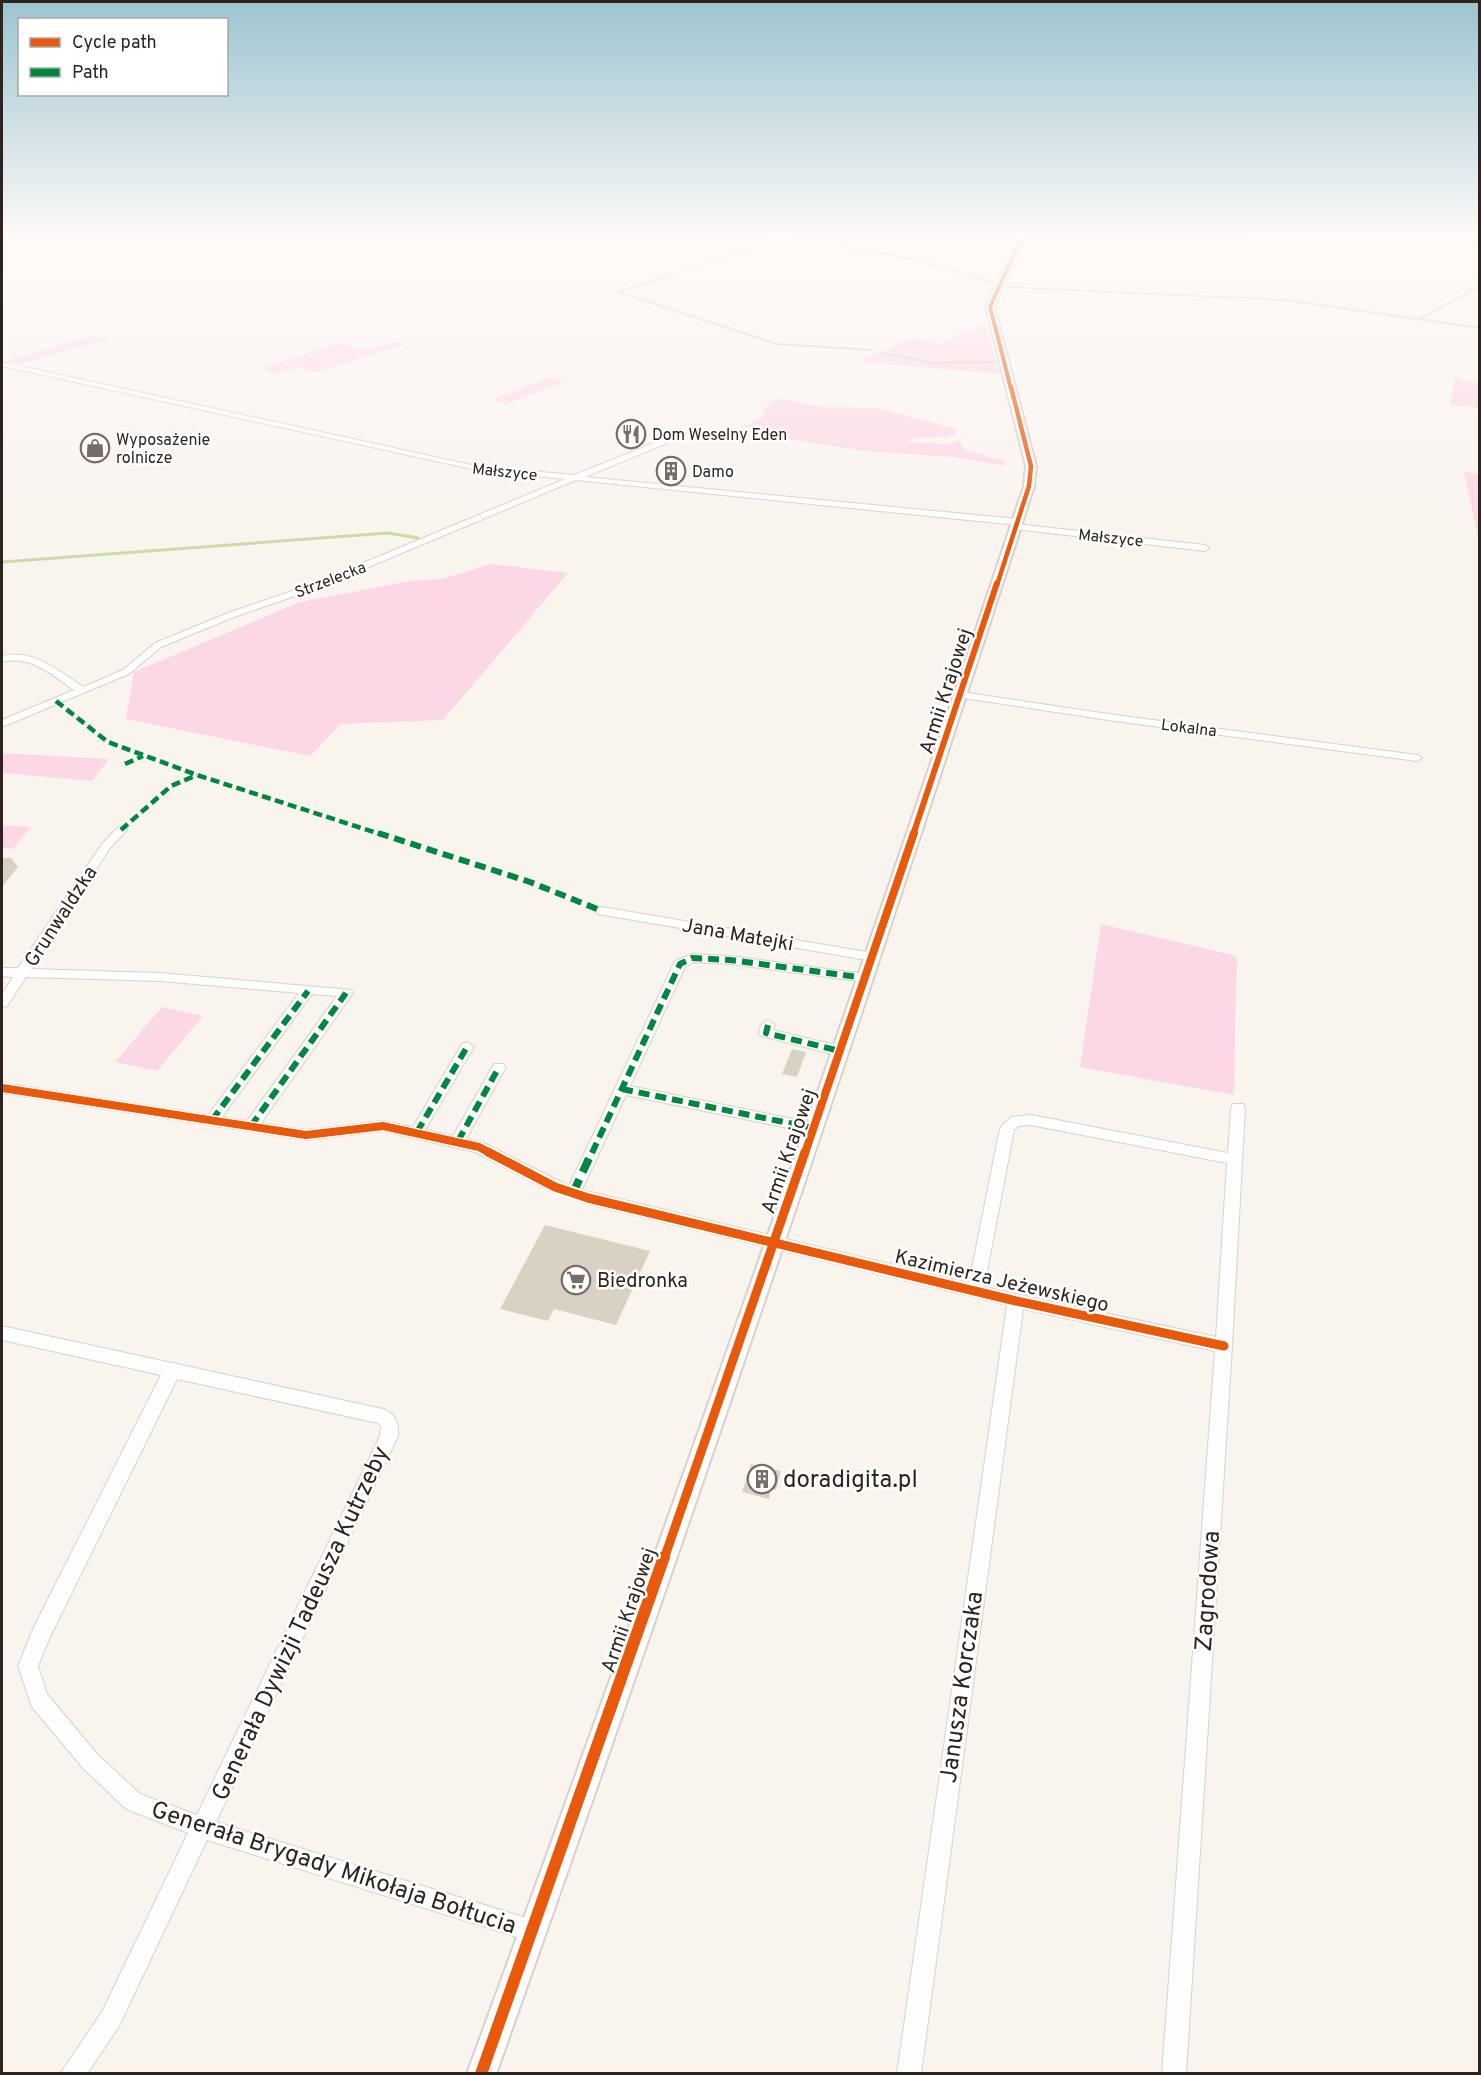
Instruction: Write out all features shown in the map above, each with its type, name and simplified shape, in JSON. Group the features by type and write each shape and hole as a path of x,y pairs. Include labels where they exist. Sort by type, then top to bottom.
{"street":[{"name":"Armii Krajowej","path":"481,2073 533,1931 873,957 1017,525 1032,472 995,331"},
{"name":"Małszyce","path":"2,364 461,466 1017,525 1206,548"},
{"name":"Strzelecka","path":"2,724 126,672 158,645 231,615 318,585 664,441"},
{"path":"2,659 9,656 28,657 81,690"},
{"name":"Lokalna","path":"961,695 1129,720 1333,745 1418,758"},
{"name":"Grunwaldzka","path":"2,1003 106,846 121,831"},
{"name":"Jana Matejki","path":"602,911 873,957"},
{"path":"573,1193 680,964 692,958 730,960 865,978"},
{"path":"2,972 160,977 346,993 251,1126"},
{"path":"212,1120 308,991"},
{"path":"768,1025 766,1033 840,1051"},
{"path":"417,1132 467,1047"},
{"path":"458,1141 499,1067"},
{"name":"Kazimierza Jeżewskiego","path":"2,1088 306,1135 383,1126 417,1132 479,1147 555,1187 573,1193 773,1244 1016,1301 1224,1346"},
{"path":"622,1089 813,1128"},
{"name":"Zagrodowa","path":"1174,2073 1238,1108"},
{"path":"975,1291 1007,1128 1016,1121 1030,1120 1233,1159"},
{"name":"Janusza Korczaka","path":"909,2073 1016,1301"},
{"path":"2,1333 172,1371"},
{"name":"Generała Brygady Mikołaja Bołtucia","path":"172,1371 41,1634 28,1666 39,1700 90,1761 133,1802 202,1828 533,1931"},
{"name":"Generała Dywizji Tadeusza Kutrzeby","path":"72,2073 111,2018 389,1436 390,1425 383,1417 172,1371"}],"shaded area":[{"path":"969,331 987,331 1000,374 859,362 911,337 939,344"},
{"path":"92,336 108,339 20,364 6,361"},
{"path":"395,342 405,344 317,372 301,367 272,374 263,368 339,343 367,350"},
{"path":"550,377 564,382 505,404 493,400"},
{"path":"1455,378 1479,383 1479,408 1450,405"},
{"path":"779,399 822,407 877,408 956,429 955,435 909,439 910,442 946,444 963,439 959,442 965,450 1006,462 1005,466 954,457 865,451 788,439 746,426 762,418 767,406"},
{"path":"1464,472 1479,474 1479,541"},
{"path":"491,564 568,573 443,720 341,724 310,756 126,719 134,672 300,602 410,581 442,579"},
{"path":"2,753 109,759 92,781 2,773"},
{"path":"2,825 31,827 13,849 2,848"},
{"path":"1101,924 1237,956 1234,1095 1080,1067"},
{"path":"162,1007 203,1016 157,1071 115,1062"}],"building":[{"path":"2,858 11,858 18,867 2,887"},
{"path":"792,1049 806,1052 797,1077 782,1074"},
{"name":"Biedronka","path":"545,1225 650,1251 616,1325 554,1309 548,1321 500,1309"},
{"name":"doradigita.pl","path":"751,1464 781,1471 776,1490 771,1489 769,1499 742,1492"}],"waterway":[{"path":"737,331 777,344 871,350"},
{"path":"882,353 933,363 996,362"},
{"path":"2,562 388,533 418,538"}],"marked path":[{"path":"56,701 108,742 197,775 530,882 602,911"},
{"path":"125,764 143,756"},
{"path":"121,830 171,786 197,775"},
{"path":"573,1193 680,964 692,958 730,960 865,978"},
{"path":"212,1120 308,991"},
{"path":"251,1126 346,993"},
{"path":"768,1025 766,1033 840,1051"},
{"path":"417,1132 467,1047"},
{"path":"458,1141 499,1067"},
{"path":"622,1089 813,1128"}],"cycle path":[{"path":"481,2074 605,1728 765,1269 918,822 1029,486 1031,466 996,331"},
{"path":"2,1088 306,1135 383,1126 479,1147 555,1187 588,1198 1016,1301 1224,1346"}],"place":[{"name":"Dom Weselny Eden","path":"631,434"},
{"name":"Wyposażenie rolnicze","path":"95,448"},
{"name":"Damo","path":"671,471"},
{"name":"Biedronka","path":"576,1280"},
{"name":"doradigita.pl","path":"762,1479"}]}
